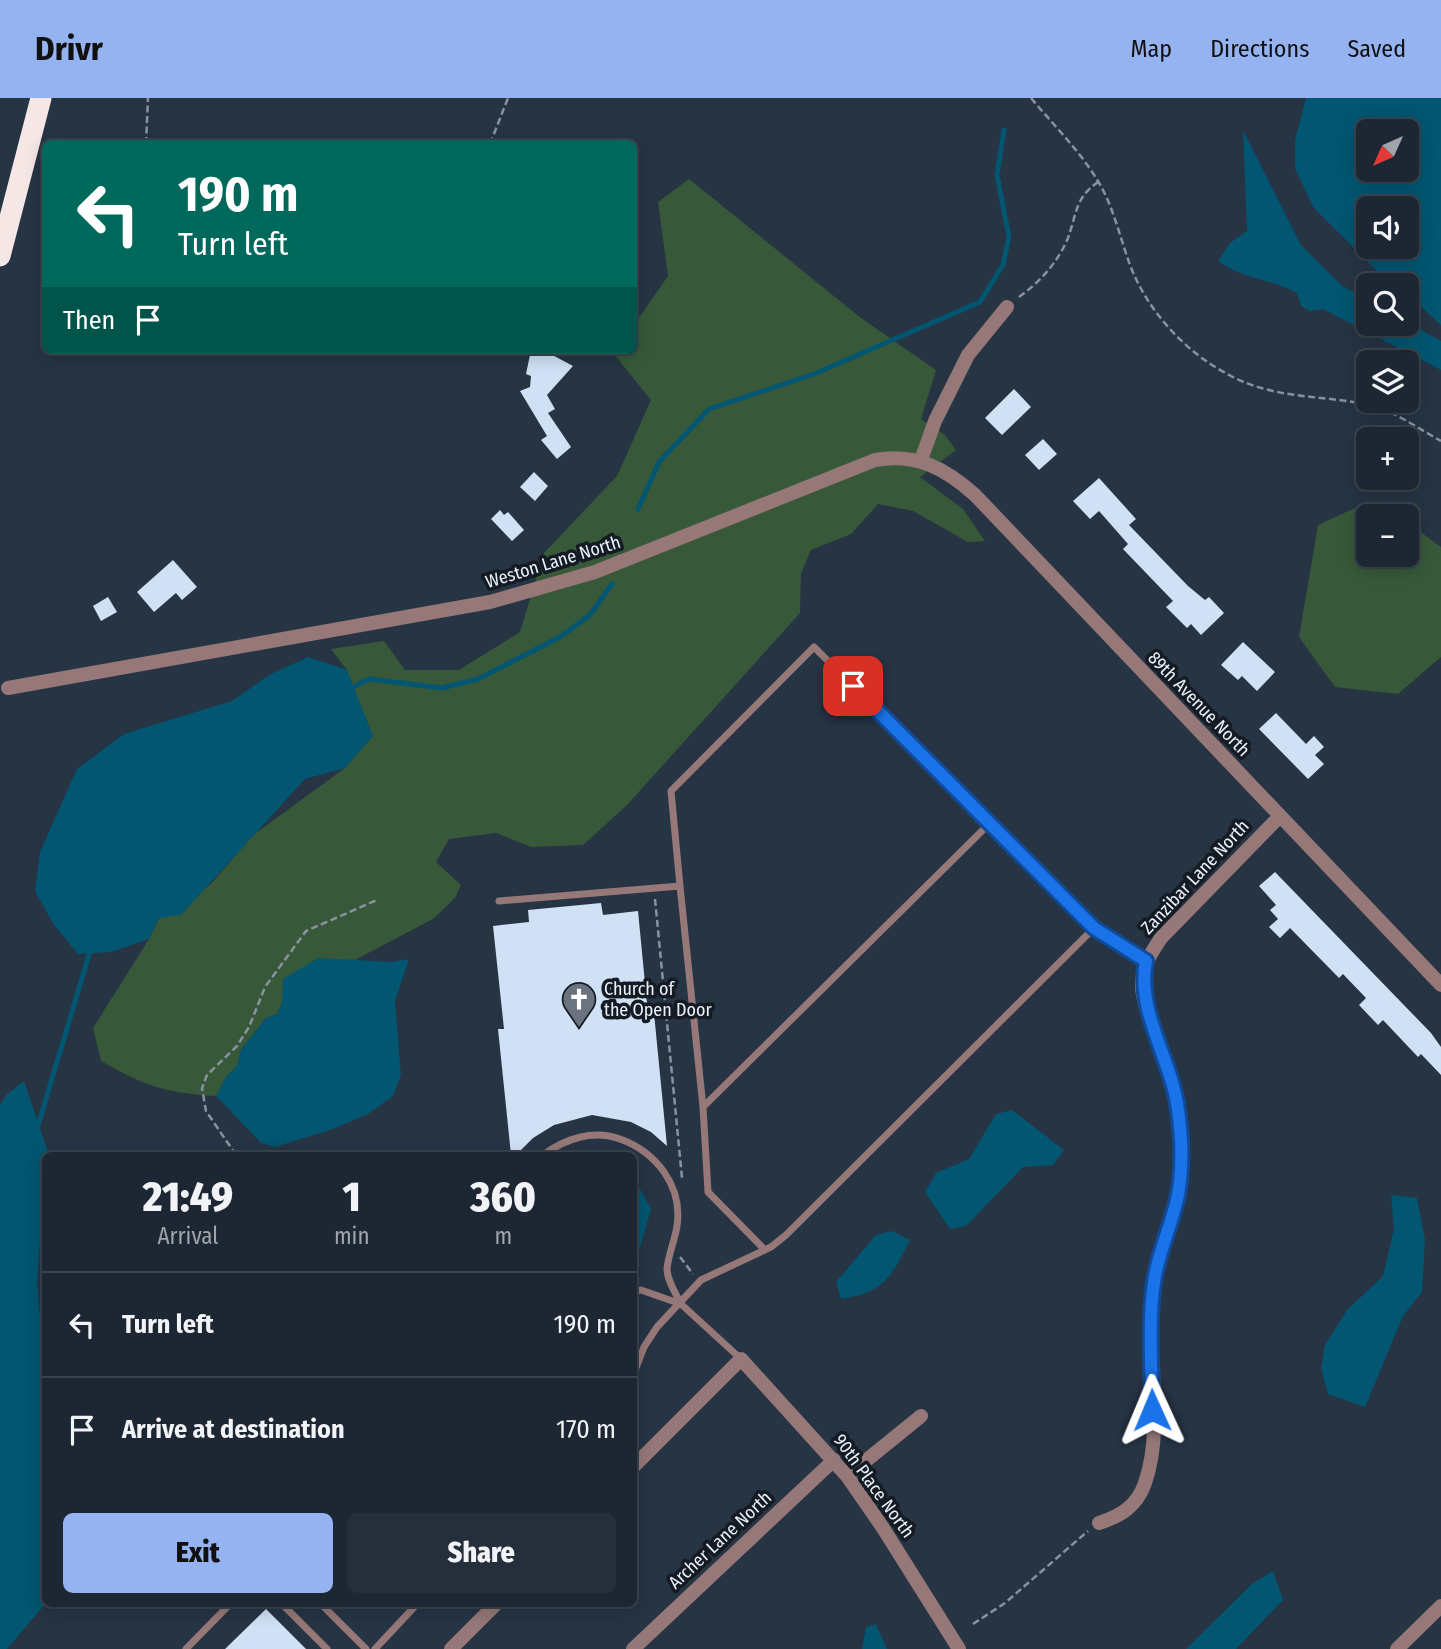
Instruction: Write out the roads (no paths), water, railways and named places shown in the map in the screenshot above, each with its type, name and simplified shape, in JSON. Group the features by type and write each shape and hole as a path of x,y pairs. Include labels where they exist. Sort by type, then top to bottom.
{"highway":[{"path":"0,256 40,98"}],"street":[{"path":"921,460 935,421 968,355 1007,307"},
{"name":"Weston Lane North","path":"8,688 490,602 596,572 875,460 893,457 921,460"},
{"name":"89th Avenue North","path":"921,460 953,475 975,495 1441,985"},
{"name":"Zanzibar Lane North","path":"1099,1522 1114,1518 1132,1506 1145,1483 1153,1436 1151,1307 1154,1280 1179,1183 1182,1151 1178,1108 1168,1066 1142,987 1146,961 1161,939 1280,816"},
{"path":"637,1463 741,1359"},
{"name":"90th Place North","path":"741,1359 847,1476 959,1649"},
{"path":"847,1476 921,1416"},
{"name":"Archer Lane North","path":"633,1649 834,1460"},
{"path":"1397,1649 1441,1606"},
{"path":"451,1649 493,1607"}],"lane":[{"path":"765,1250 708,1192 703,1107 671,791 814,647 1094,928 1146,961"},
{"path":"703,1107 990,823"},
{"path":"499,901 680,886"},
{"path":"637,1364 643,1347 701,1280 765,1250 786,1235 1094,928"},
{"path":"548,1152 569,1139 591,1135 625,1140 654,1158 666,1175 676,1201 677,1226 667,1270 681,1304"},
{"path":"637,1291 681,1304 741,1359"},
{"path":"186,1649 227,1607"},
{"path":"285,1607 327,1649"},
{"path":"324,1607 366,1649"},
{"path":"375,1649 414,1607"}],"water":[{"path":"1306,98 1441,98 1441,325 1419,305 1419,273 1380,273 1365,259 1419,259 1419,196 1356,196 1356,250 1313,207 1295,168 1295,140"},
{"path":"1243,130 1301,245 1341,285 1356,293 1356,326 1323,309 1310,311 1301,306 1297,293 1237,272 1218,261 1230,243 1247,231"},
{"path":"1419,329 1441,341 1441,370 1419,359 1419,350 1402,350 1375,336 1419,336"},
{"path":"308,657 347,670 373,736 345,768 305,779 181,915 159,918 149,939 111,952 78,954 54,925 35,891 40,852 77,769 124,734 232,701 269,675"},
{"path":"318,958 392,962 409,959 395,1001 401,1075 393,1096 368,1114 333,1129 275,1147 261,1143 216,1096 226,1077 237,1066 241,1050 266,1018 277,1014 282,1003 283,979"},
{"path":"24,1081 48,1152 42,1152 42,1228 37,1282 42,1338 43,1607 7,1649 0,1649 0,1106 6,1095"},
{"path":"1012,1110 1064,1150 1053,1165 1023,1167 966,1226 950,1229 925,1192 936,1173 969,1159 996,1114"},
{"path":"637,1183 651,1209 637,1251"},
{"path":"1391,1195 1417,1198 1425,1240 1422,1292 1403,1316 1365,1407 1328,1394 1321,1368 1325,1345 1347,1310 1383,1276 1394,1229"},
{"path":"892,1231 910,1240 885,1281 868,1292 841,1299 836,1282 876,1235"},
{"path":"1273,1571 1283,1600 1236,1649 1186,1649 1252,1584"},
{"path":"876,1624 887,1649 862,1649 866,1627"}],"waterway":[{"path":"638,509 659,462 709,409 814,374 980,302 1003,265 1009,237 997,175 1004,130"},
{"path":"349,689 369,679 442,688 478,679 560,637 590,615 612,584"},
{"path":"37,1129 91,948"}],"place":[{"name":"Church of the Open Door","path":"579,1029"}]}
